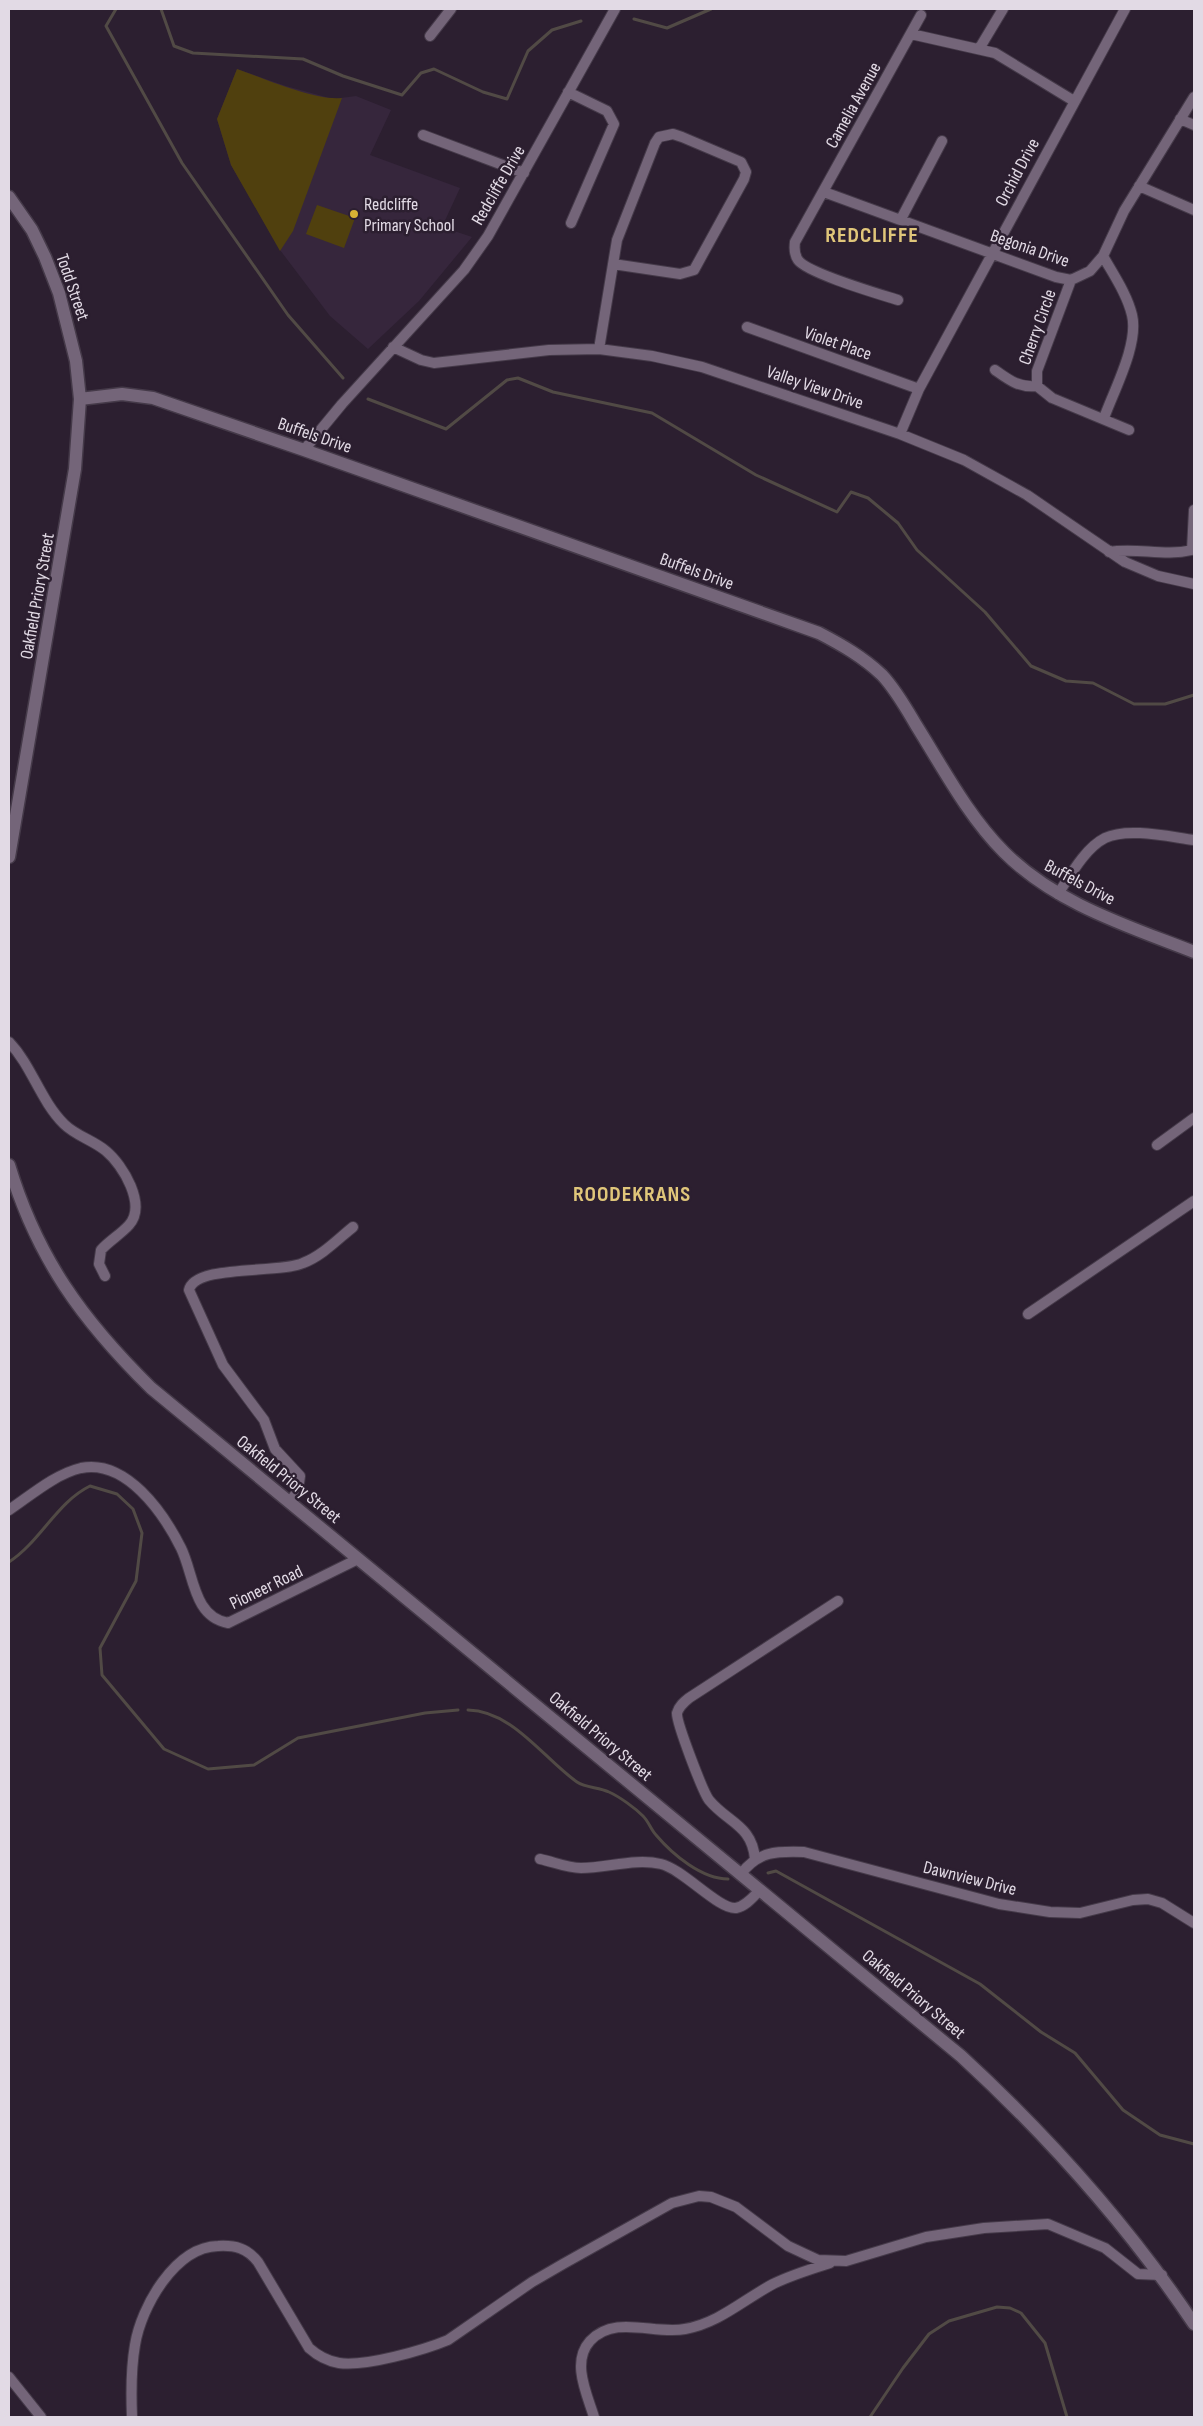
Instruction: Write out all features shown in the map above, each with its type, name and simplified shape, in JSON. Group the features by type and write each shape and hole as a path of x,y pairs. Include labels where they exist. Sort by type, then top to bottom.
{"street":[{"path":"430,36 451,9"},
{"name":"Redcliffe Drive","path":"304,450 393,347 464,270 488,236 616,9"},
{"path":"979,49 1003,9"},
{"name":"Orchid Drive","path":"900,434 919,389 1126,9"},
{"name":"Camelia Avenue","path":"898,300 812,270 799,262 794,253 795,242 921,15"},
{"path":"911,34 979,49 1006,59 1074,102"},
{"path":"568,92 607,111 614,124 571,223"},
{"name":"Begonia Drive","path":"824,192 1071,280 1090,271 1103,256 1139,186 1194,97"},
{"path":"1180,119 1194,125"},
{"path":"599,349 613,264 621,228 659,137 673,134 741,162 746,172 744,179 694,270 680,274 613,264"},
{"path":"423,135 524,173"},
{"path":"902,219 942,141"},
{"path":"1139,186 1194,210"},
{"name":"Todd Street","path":"11,204 45,257 59,293 76,361 80,399"},
{"path":"1103,256 1128,301 1133,329 1132,343 1104,418"},
{"name":"Cherry Circle","path":"1037,386 1037,371 1071,280"},
{"name":"Violet Place","path":"747,327 919,389"},
{"name":"Valley View Drive","path":"393,347 420,360 434,363 549,350 599,349 652,356 702,367 900,434 991,473 1109,552 1142,570 1194,584"},
{"name":"Cherry Circle","path":"995,370 1015,384 1028,387 1037,386 1052,398 1104,418 1128,430"},
{"name":"Buffels Drive","path":"80,399 136,394 304,450 819,633 847,647 867,662 896,692 988,835 1028,874 1058,894 1093,911 1194,952"},
{"name":"Oakfield Priory Street","path":"9,857 75,469 80,399"},
{"path":"1109,552 1125,549 1169,554 1193,549 1192,525 1194,510"},
{"path":"1058,894 1088,853 1105,838 1116,834 1132,834 1194,840"},
{"path":"9,1042 24,1062 36,1086 54,1112 75,1132 112,1156 132,1191 136,1206 130,1224 101,1250 98,1258 105,1276"},
{"path":"1157,1146 1194,1118"},
{"name":"Oakfield Priory Street","path":"9,1165 34,1233 59,1280 89,1322 120,1358 151,1388 961,2056 1016,2106 1093,2189 1162,2275 1194,2324"},
{"path":"1028,1314 1194,1201"},
{"path":"290,1502 298,1490 300,1476 275,1449 264,1420 223,1365 189,1290 190,1284 204,1276 225,1272 272,1270 303,1264 315,1257 353,1227"},
{"name":"Pioneer Road","path":"9,1510 62,1476 80,1468 97,1467 114,1472 133,1485 152,1504 171,1529 181,1548 198,1598 212,1617 228,1623 358,1559"},
{"path":"755,1859 751,1839 708,1798 681,1733 677,1720 678,1711 689,1698 838,1601"},
{"name":"Dawnview Drive","path":"741,1874 755,1859 765,1853 781,1851 804,1852 999,1904 1050,1912 1080,1913 1133,1900 1148,1899 1162,1903 1194,1923"},
{"path":"540,1859 579,1868 644,1863 661,1864 684,1876 724,1905 734,1908 748,1902 760,1890"},
{"path":"132,2417 131,2394 135,2344 157,2289 172,2268 183,2258 210,2246 230,2245 249,2252 258,2262 309,2348 317,2356 328,2360 354,2364 434,2346 448,2340 532,2282 652,2213 685,2198 711,2197 725,2202 747,2214 788,2246 818,2260 834,2262"},
{"path":"594,2417 580,2363 584,2349 595,2337 606,2330 616,2328 670,2330 701,2326 718,2319 786,2278 834,2262 926,2237 984,2228 1048,2224 1105,2248 1138,2274 1162,2275"},
{"path":"9,2377 41,2417"}],"shaded area":[{"name":"Redcliffe Primary School","path":"237,69 286,86 333,99 356,96 391,110 370,155 460,188 442,227 472,237 419,301 368,349 330,316 280,250 231,165 217,119"},
{"path":"237,69 304,93 342,98 293,231 280,251 231,165 217,119"},
{"path":"317,205 355,218 344,248 306,234"}],"waterway":[{"path":"116,9 106,26 182,163 288,315 343,378"},
{"path":"161,9 174,46 193,53 303,59 343,76 402,95 421,73 434,69 483,92 507,99 528,51 552,30 581,21"},
{"path":"634,19 667,28 711,9"},
{"path":"368,399 446,429 507,380 518,378 553,392 652,413 756,475 837,512 851,492 868,498 898,523 917,550 985,612 1031,666 1066,681 1093,683 1134,704 1165,704 1194,695"},
{"path":"9,1562 30,1544 68,1502 90,1486 117,1494 133,1509 142,1533 136,1581 100,1648 102,1675 164,1749 208,1769 254,1765 298,1738 425,1713 458,1710"},
{"path":"468,1710 484,1712 514,1727 577,1782 609,1792 632,1806 645,1818 663,1843 679,1858 708,1875 728,1879"},
{"path":"768,1873 776,1871 980,1984 1041,2032 1075,2053 1123,2110 1160,2135 1194,2144"},
{"path":"870,2417 929,2334 949,2321 997,2307 1010,2308 1021,2313 1045,2343 1067,2417"}],"place":[{"name":"Redcliffe Primary School","path":"354,214"}],"district":[{"name":"REDCLIFFE","path":"872,234"},
{"name":"ROODEKRANS","path":"632,1193"}]}
